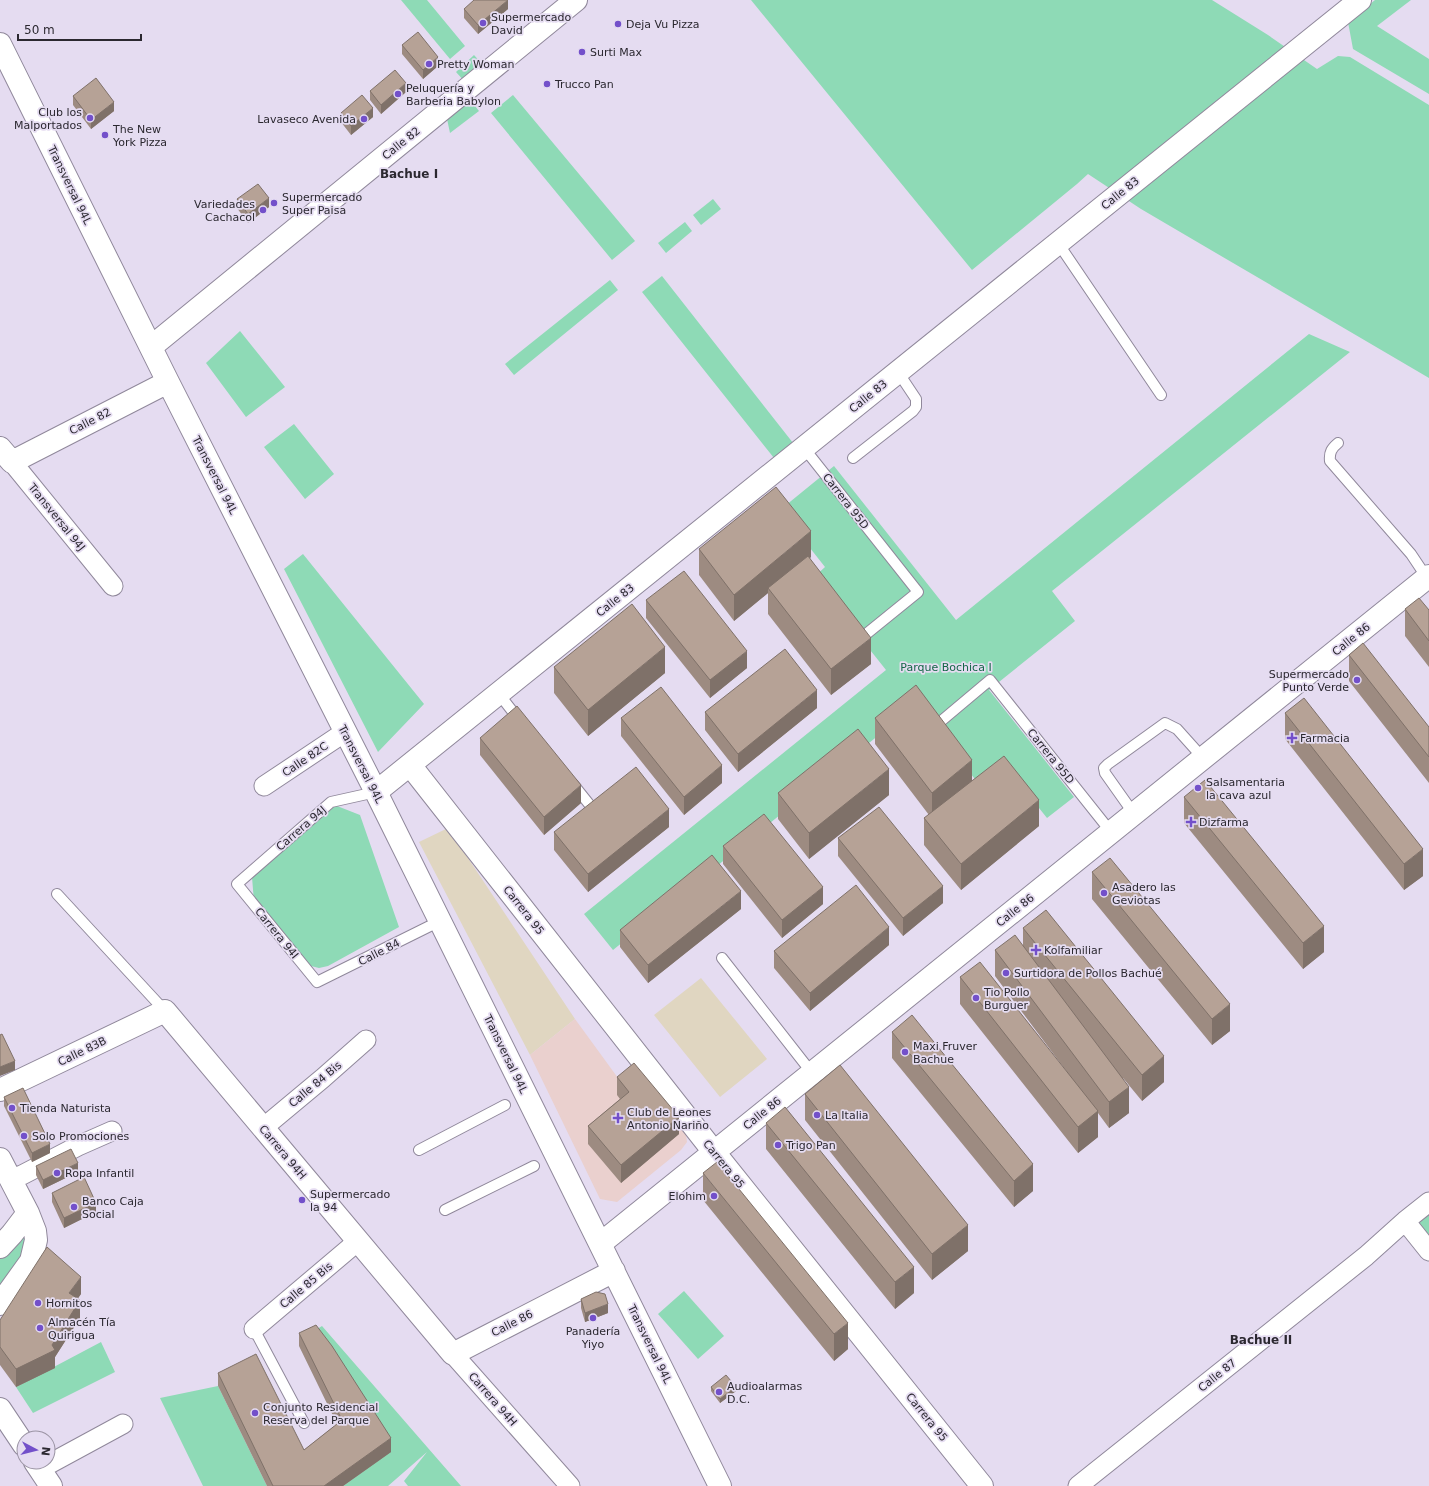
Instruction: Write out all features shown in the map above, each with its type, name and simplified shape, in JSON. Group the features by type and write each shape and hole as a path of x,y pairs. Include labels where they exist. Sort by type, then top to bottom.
{"street":[{"name":"Calle 82","path":"151,347 576,0"},
{"name":"Calle 83","path":"376,792 1360,0"},
{"name":"Transversal 94L","path":"0,44 168,382 376,792 720,1486"},
{"name":"Calle 82","path":"6,455 168,382"},
{"name":"Transversal 94J","path":"6,455 113,586"},
{"name":"Calle 86","path":"600,1244 1428,577"},
{"name":"Calle 82C","path":"264,786 345,732"},
{"name":"Carrera 95","path":"410,765 714,1152 982,1486"},
{"name":"Calle 83B","path":"0,1090 165,1011"},
{"name":"Carrera 94H","path":"165,1011 453,1354 570,1486"},
{"name":"Calle 84 Bis","path":"263,1128 366,1040"},
{"path":"10,1179 22,1175 78,1146 112,1131"},
{"path":"0,1159 28,1213 35,1231 36,1240 31,1261 0,1304"},
{"name":"Calle 87","path":"1078,1486 1366,1256 1429,1202"},
{"path":"0,1247 28,1213"},
{"path":"1405,1221 1429,1251"},
{"name":"Calle 85 Bis","path":"254,1329 358,1241"},
{"name":"Calle 86","path":"453,1354 614,1271"},
{"path":"0,1409 16,1433"},
{"path":"42,1472 123,1424"}],"lane":[{"path":"1058,243 1161,395"},
{"path":"853,458 913,411 916,407 916,400 898,372"},
{"path":"1338,443 1332,448 1329,454 1330,461 1411,554 1428,577"},
{"name":"Carrera 95D","path":"804,448 918,592 860,639"},
{"name":"Carrera 95D","path":"940,722 990,680 1111,832"},
{"path":"499,694 525,726"},
{"path":"1134,814 1105,773 1104,768 1108,764 1165,722 1177,729 1203,758"},
{"path":"564,774 589,804"},
{"name":"Carrera 94J","path":"237,884 331,802 376,792"},
{"name":"Carrera 94I","path":"237,884 317,982"},
{"name":"Carrera 94H","path":"57,894 165,1011"},
{"name":"Calle 84","path":"317,982 440,921"},
{"path":"722,958 812,1073"},
{"path":"419,1150 505,1105"},
{"path":"445,1210 534,1166"},
{"path":"254,1329 304,1423"}],"shaded area":[{"path":"448,828 575,1019 530,1055 419,842"},
{"path":"701,978 767,1059 720,1097 654,1015"},
{"name":"Club de Leones Antonio Nariño","path":"575,1019 618,1078 632,1065 686,1134 687,1142 681,1150 617,1202 600,1199 530,1055"}],"green space":[{"path":"401,0 427,0 465,46 450,59"},
{"path":"751,0 1212,0 1268,35 1317,69 1338,56 1350,57 1429,105 1429,378 1141,209 1088,174 972,270"},
{"path":"1375,0 1411,0 1377,26 1429,59 1429,94 1353,49 1348,22"},
{"path":"474,55 483,65 465,82 456,72"},
{"path":"513,95 635,241 612,260 491,113"},
{"path":"471,101 479,111 450,133 447,119"},
{"path":"713,199 721,209 701,225 693,215"},
{"path":"685,222 692,231 666,253 658,243"},
{"path":"662,276 797,448 778,463 642,292"},
{"path":"610,280 618,290 514,375 505,364"},
{"path":"240,331 285,387 246,417 206,363"},
{"name":"Parque Bochica I","path":"1309,334 1350,352 1052,591 1075,621 989,690 1074,797 1047,818 1007,768 982,788 916,705 613,950 584,914 886,670 813,578 825,567 780,510 834,466 956,620"},
{"path":"294,424 334,474 305,499 264,447"},
{"path":"303,554 424,704 378,752 284,569"},
{"path":"332,804 360,815 399,927 328,966 319,968 307,965 254,902 252,877"},
{"path":"1429,1205 1429,1247 1409,1222"},
{"path":"22,1233 26,1243 26,1253 0,1294 0,1252"},
{"path":"684,1291 724,1336 698,1359 658,1314"},
{"path":"322,1326 461,1486 408,1486 404,1481 427,1452 388,1486 343,1486 391,1451 314,1331"},
{"path":"101,1342 115,1372 33,1413 16,1387"},
{"path":"218,1386 267,1486 203,1486 160,1398"}],"building":[{"path":"474,0 508,0 478,25 464,9"},
{"path":"418,32 438,57 423,70 402,45"},
{"path":"395,70 406,83 381,105 370,91"},
{"path":"96,78 114,102 91,120 73,96"},
{"path":"362,95 373,108 351,126 341,113"},
{"path":"258,184 269,198 248,214 237,199"},
{"path":"776,487 811,531 734,595 699,549"},
{"path":"808,556 871,638 831,669 768,588"},
{"path":"684,571 747,651 710,680 646,600"},
{"path":"1419,598 1429,610 1429,641 1405,609"},
{"path":"632,604 665,647 588,710 554,667"},
{"path":"1363,643 1429,727 1429,757 1349,655"},
{"path":"785,649 817,690 738,754 705,712"},
{"path":"916,685 972,760 932,793 875,718"},
{"path":"661,687 722,765 684,797 621,718"},
{"path":"1304,698 1423,849 1404,864 1285,713"},
{"path":"517,706 581,785 544,817 480,738"},
{"path":"858,729 889,769 809,833 778,793"},
{"path":"1004,756 1039,800 961,864 924,818"},
{"path":"636,767 669,809 588,874 554,832"},
{"path":"1205,780 1324,926 1303,943 1184,797"},
{"path":"879,807 943,886 903,918 838,838"},
{"path":"764,814 823,887 782,920 723,846"},
{"path":"712,855 741,891 648,965 620,930"},
{"path":"1110,858 1230,1004 1212,1019 1092,872"},
{"path":"856,885 889,927 810,993 774,951"},
{"path":"1046,910 1164,1056 1142,1075 1023,928"},
{"path":"1015,935 1129,1087 1109,1102 995,950"},
{"path":"980,962 1098,1111 1078,1127 960,977"},
{"path":"912,1015 1033,1164 1014,1181 892,1032"},
{"path":"2,1034 15,1061 0,1067 0,1035"},
{"path":"634,1063 679,1117 621,1165 588,1126 629,1092 617,1077"},
{"path":"840,1065 968,1225 932,1254 805,1094"},
{"path":"23,1088 50,1144 32,1153 4,1097"},
{"path":"785,1107 914,1267 895,1282 766,1123"},
{"path":"71,1149 78,1163 43,1180 36,1166"},
{"path":"717,1162 848,1323 834,1334 703,1173"},
{"name":"Banco Caja Social","path":"84,1177 96,1203 64,1218 52,1193"},
{"name":"Almacén Tía Quirigua","path":"47,1247 81,1277 69,1293 80,1300 52,1345 55,1350 16,1369 0,1347 0,1320"},
{"path":"596,1292 605,1294 608,1304 585,1313 581,1299"},
{"name":"Conjunto Residencial Reserva del Parque","path":"316,1325 332,1346 391,1438 324,1486 273,1486 218,1373 256,1354 304,1450 342,1420 299,1333"},
{"path":"726,1375 736,1387 720,1399 711,1387"}],"place":[{"name":"Supermercado David","path":"483,23"},
{"name":"Deja Vu Pizza","path":"618,24"},
{"name":"Surti Max","path":"582,52"},
{"name":"Pretty Woman","path":"429,64"},
{"name":"Trucco Pan","path":"547,84"},
{"name":"Peluquería y Barberia Babylon","path":"398,94"},
{"name":"Club los Malportados","path":"90,118"},
{"name":"Lavaseco Avenida","path":"364,119"},
{"name":"The New York Pizza","path":"105,135"},
{"name":"Supermercado Super Paisa","path":"274,203"},
{"name":"Variedades Cachacol","path":"263,210"},
{"name":"Supermercado Punto Verde","path":"1357,680"},
{"name":"Farmacia","path":"1292,738"},
{"name":"Salsamentaria la cava azul","path":"1198,788"},
{"name":"Dizfarma","path":"1191,822"},
{"name":"Asadero las Geviotas","path":"1104,893"},
{"name":"Kolfamiliar","path":"1036,950"},
{"name":"Surtidora de Pollos Bachué","path":"1006,973"},
{"name":"Tio Pollo Burguer","path":"976,998"},
{"name":"Maxi Fruver Bachue","path":"905,1052"},
{"name":"Tienda Naturista","path":"12,1108"},
{"name":"La Italia","path":"817,1115"},
{"name":"Club de Leones Antonio Nariño","path":"618,1118"},
{"name":"Solo Promociones","path":"24,1136"},
{"name":"Trigo Pan","path":"778,1145"},
{"name":"Ropa Infantil","path":"57,1173"},
{"name":"Elohim","path":"714,1196"},
{"name":"Supermercado la 94","path":"302,1200"},
{"name":"Banco Caja Social","path":"74,1207"},
{"name":"Hornitos","path":"38,1303"},
{"name":"Panadería Yiyo","path":"593,1318"},
{"name":"Almacén Tía Quirigua","path":"40,1328"},
{"name":"Audioalarmas D.C.","path":"719,1392"},
{"name":"Conjunto Residencial Reserva del Parque","path":"255,1413"}],"district":[{"name":"Bachue I","path":"409,174"},
{"name":"Bachue II","path":"1261,1340"}]}
